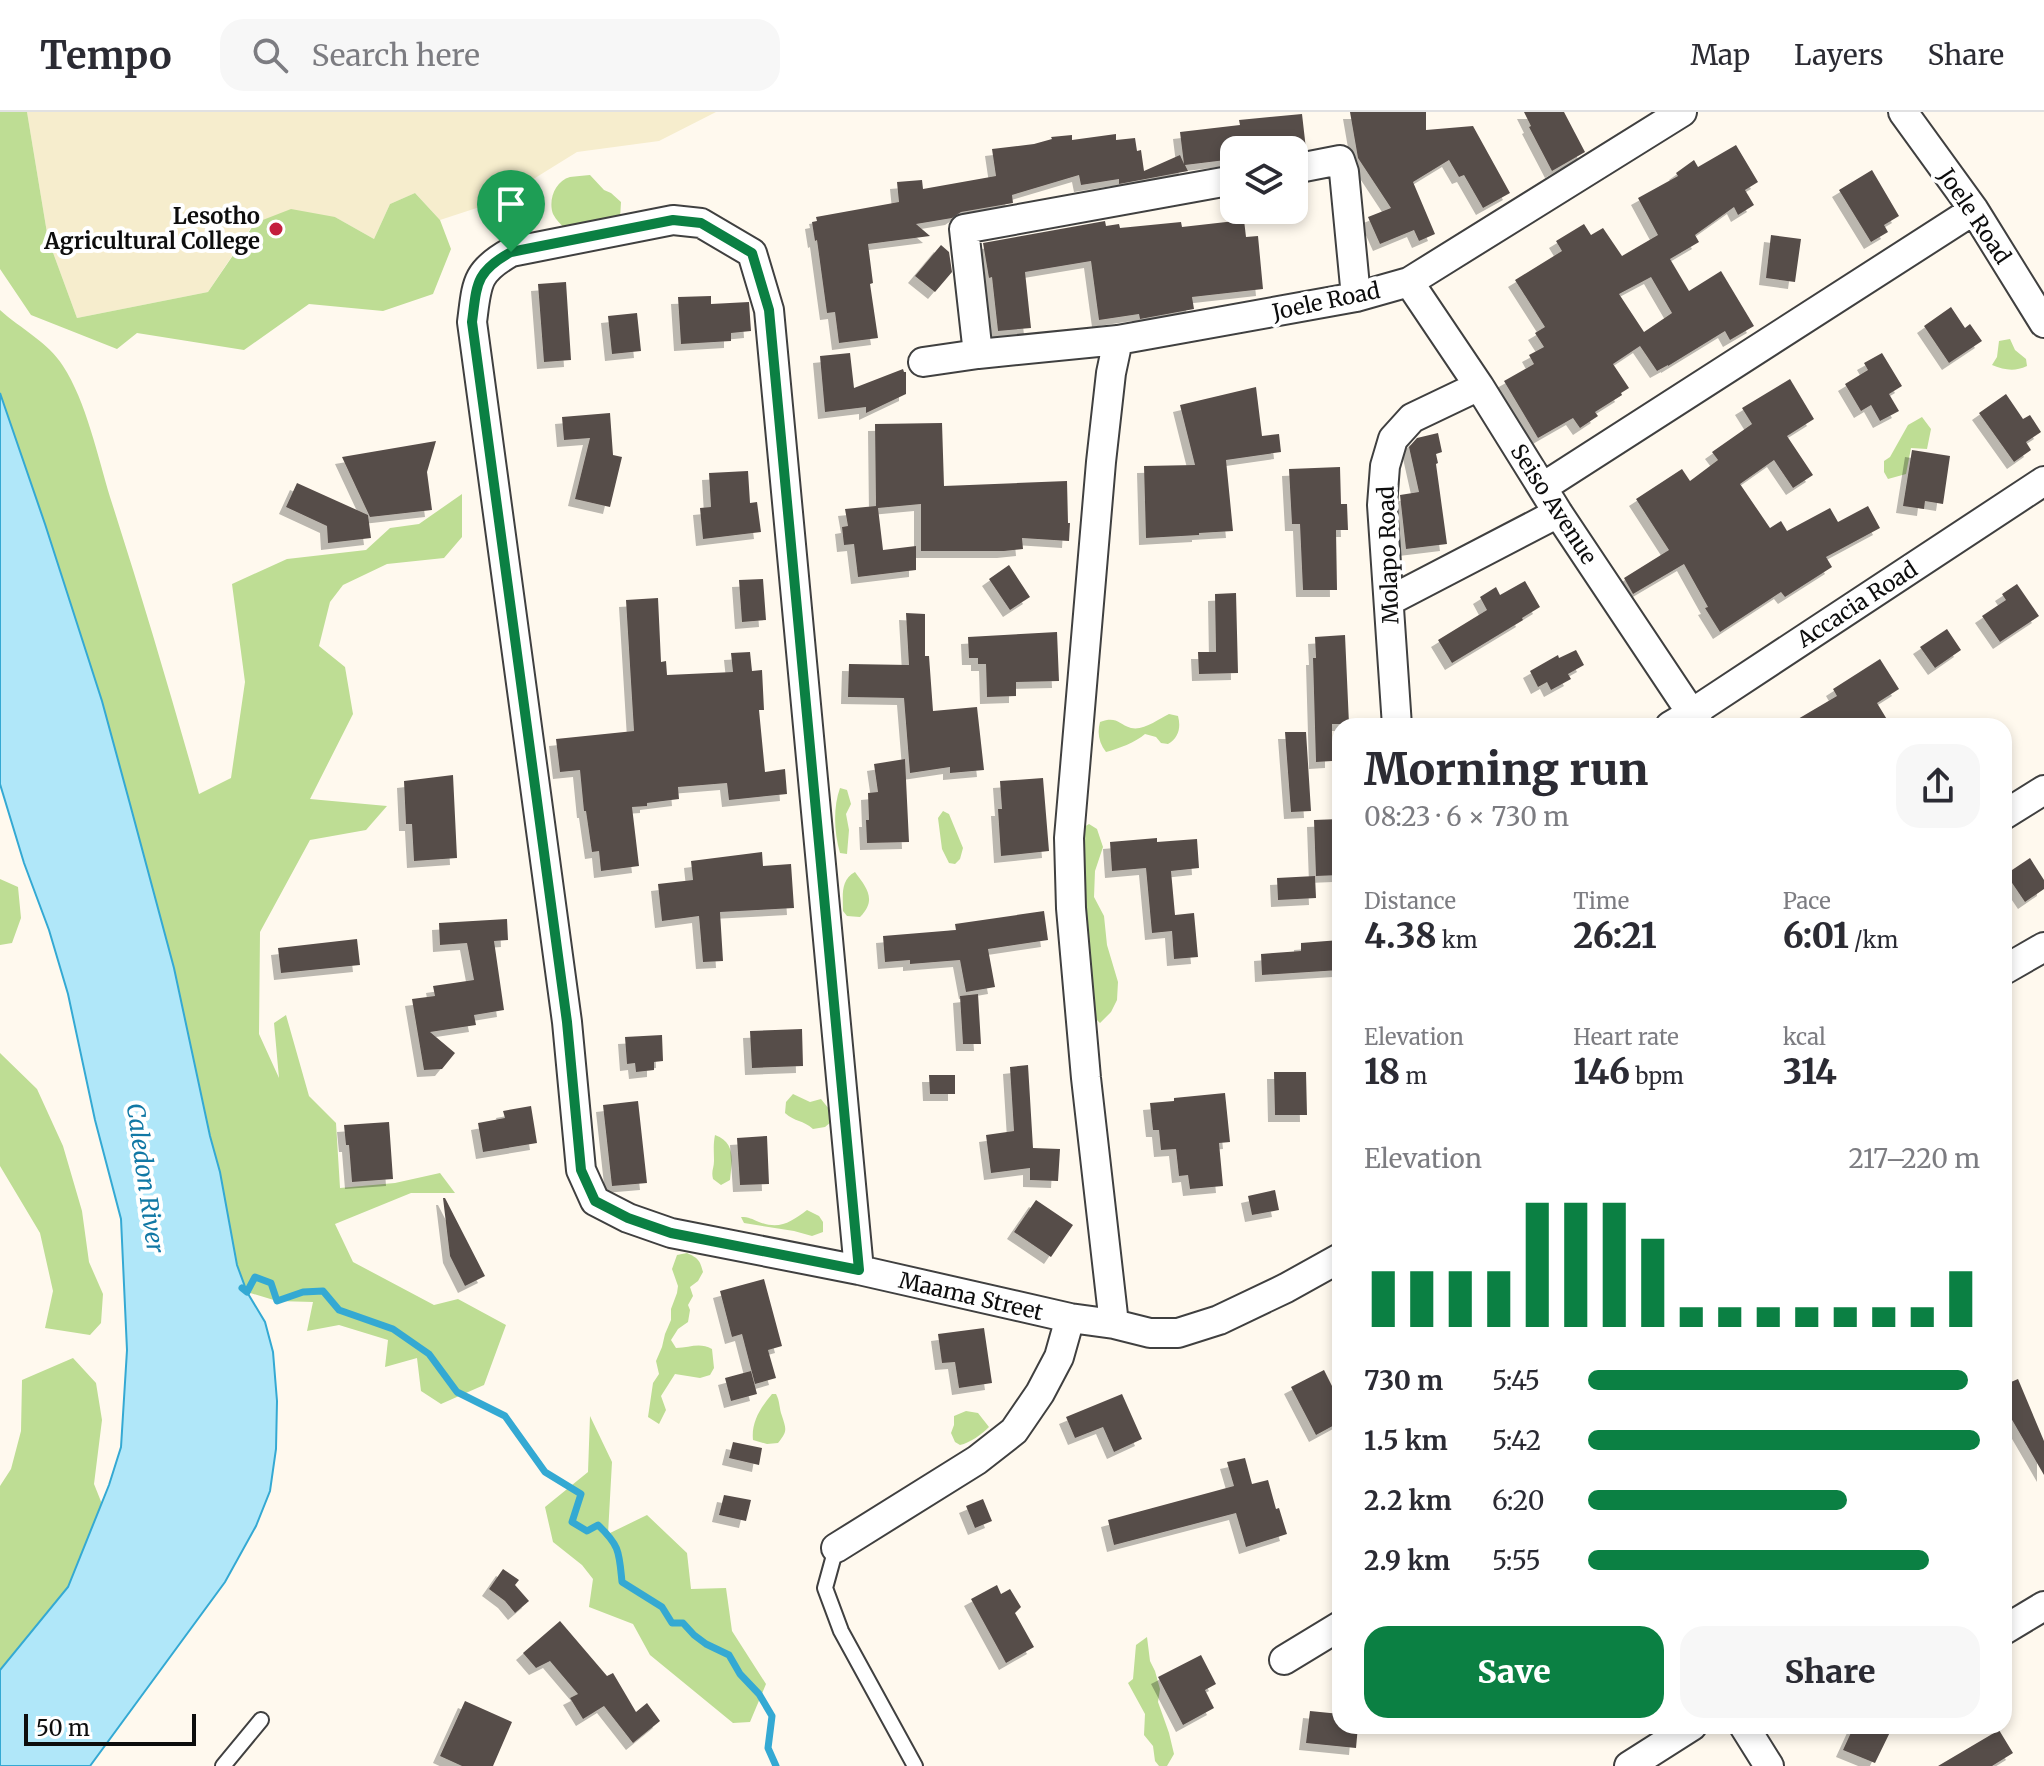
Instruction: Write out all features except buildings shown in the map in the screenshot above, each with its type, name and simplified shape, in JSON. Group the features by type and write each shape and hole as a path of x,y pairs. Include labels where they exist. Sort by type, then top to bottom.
{"street":[{"name":"Joele Road","path":"923,362 1118,340 1356,297 1409,282 1682,112"},
{"name":"Joele Road","path":"1903,112 1974,210 2044,323"},
{"path":"1308,166 1340,160 1344,172 1356,297"},
{"path":"978,354 964,229 1220,183"},
{"path":"1543,487 1974,210"},
{"name":"Maama Street","path":"859,1270 769,310 752,253 701,223 673,220 511,252 485,271 476,287 472,322 567,1022 581,1170 595,1201 628,1218 671,1233 1150,1333 1178,1333 1219,1320 1332,1262"},
{"name":"Seiso Avenue","path":"1409,282 1543,487 1685,718"},
{"path":"1114,1324 1086,1078 1071,908 1069,838 1101,462 1118,340"},
{"name":"Molapo Road","path":"1396,718 1382,505 1385,466 1393,439 1412,418 1479,386"},
{"name":"Accacia Road","path":"1693,718 2044,481"},
{"path":"1389,601 1558,513"},
{"path":"2012,810 2044,790"},
{"path":"2012,965 2044,947"},
{"path":"836,1548 977,1460 1014,1431 1040,1393 1059,1357 1070,1318"},
{"path":"2012,1625 2044,1606"},
{"path":"1284,1660 1332,1631"},
{"path":"1629,1766 1679,1734"},
{"path":"1749,1734 1769,1766"}],"lane":[{"path":"836,1548 825,1588 841,1631 915,1766"},
{"path":"223,1766 261,1720"}],"shaded area":[{"path":"27,112 716,112 659,141 577,152 498,201 440,220 415,193 390,204 374,239 335,217 254,223 208,292 77,318 48,239"}],"green space":[{"path":"0,112 27,112 48,239 77,318 208,292 255,223 291,209 335,217 374,239 390,204 415,193 440,220 451,249 433,294 383,311 309,304 244,350 137,333 117,349 31,315 0,269"},
{"path":"590,175 621,202 620,219 565,229 553,214 551,203 554,192 565,179"},
{"path":"0,310 57,357 78,396 91,430 199,794 231,778 245,682 232,584 287,559 366,550 390,528 419,524 462,494 462,537 444,558 387,564 343,585 330,602 319,646 345,667 353,714 310,799 387,806 366,830 310,840 260,932 259,1034 279,1078 274,1023 286,1015 309,1096 336,1123 340,1188 395,1183 440,1173 455,1193 411,1193 335,1224 353,1262 434,1305 458,1299 506,1325 484,1385 441,1404 421,1391 417,1358 385,1367 388,1340 339,1325 307,1331 313,1302 277,1301 247,1292 237,1265 220,1172 174,968 102,702 0,393"},
{"path":"2010,339 2015,350 2026,359 2027,366 2010,370 1992,365 1997,357 1999,341"},
{"path":"1922,417 1931,429 1927,449 1911,448 1906,474 1888,479 1884,461 1890,457 1908,425"},
{"path":"1169,714 1178,716 1179,724 1177,735 1168,744 1145,734 1127,745 1106,752 1102,745 1100,722 1114,720 1136,728"},
{"path":"840,788 847,790 851,804 846,814 849,830 847,854 840,853 836,829 835,812"},
{"path":"943,811 949,814 963,848 955,864 949,863 942,849 938,818"},
{"path":"1089,824 1097,829 1103,847 1095,871 1094,897 1104,916 1107,945 1118,982 1117,1000 1100,1023 1092,1015 1084,970 1079,830"},
{"path":"855,872 869,900 860,917 847,916 843,911 845,884"},
{"path":"0,879 18,887 21,918 12,943 0,945"},
{"path":"0,1053 37,1089 63,1146 82,1211 89,1262 103,1294 101,1323 90,1335 45,1328 53,1291 40,1233 0,1166"},
{"path":"793,1094 810,1102 821,1099 829,1109 831,1122 825,1127 813,1129 789,1116 785,1113 786,1102"},
{"path":"715,1135 730,1147 731,1153 730,1180 721,1185 712,1176"},
{"path":"807,1210 819,1216 823,1222 823,1232 812,1236 744,1223 741,1217 779,1225"},
{"path":"687,1253 698,1260 703,1272 690,1287 693,1296 688,1305 688,1322 678,1329 671,1340 676,1348 699,1346 712,1349 714,1368 710,1375 700,1378 675,1374 661,1396 666,1410 659,1424 648,1417 653,1383 659,1374 656,1361 677,1293 678,1286 672,1269 677,1255"},
{"path":"73,1358 96,1383 102,1420 94,1484 102,1504 68,1587 0,1670 0,1486 11,1469 21,1431 22,1380"},
{"path":"772,1394 776,1394 785,1430 778,1443 767,1444 753,1440 753,1433 758,1415"},
{"path":"966,1411 978,1413 989,1427 976,1438 960,1445 951,1433 954,1416"},
{"path":"590,1416 612,1462 608,1534 647,1515 687,1553 691,1589 726,1588 732,1631 766,1684 750,1722 733,1723 650,1655 633,1624 589,1607 593,1579 582,1565 553,1542 545,1507 588,1472"},
{"path":"1147,1637 1150,1661 1160,1689 1158,1702 1174,1754 1167,1766 1159,1766 1155,1761 1153,1746 1144,1735 1145,1714 1128,1683 1133,1679 1136,1645"}],"water":[{"name":"Caledon River","path":"0,393 102,701 174,968 220,1172 237,1265 247,1292 265,1322 273,1352 277,1401 276,1449 270,1491 256,1526 225,1582 90,1766 0,1766 0,1670 68,1587 109,1485 121,1447 127,1350 121,1219 95,1120 68,994 0,784"}],"waterway":[{"path":"242,1288 247,1292 255,1277 271,1283 277,1301 303,1292 323,1291 339,1310 393,1329 429,1354 457,1392 505,1416 545,1472 581,1494 572,1522 587,1531 598,1525 611,1539 619,1556 622,1582 662,1607 672,1623 683,1623 706,1644 729,1655 772,1716 768,1748 776,1766"}],"place":[{"name":"Lesotho Agricultural College","path":"276,229"}],"route":[{"path":"673,220 701,223 752,253 769,310 859,1270 671,1233 628,1218 595,1201 581,1170 567,1022 472,322 476,287 495,261 511,252 673,220"}]}
